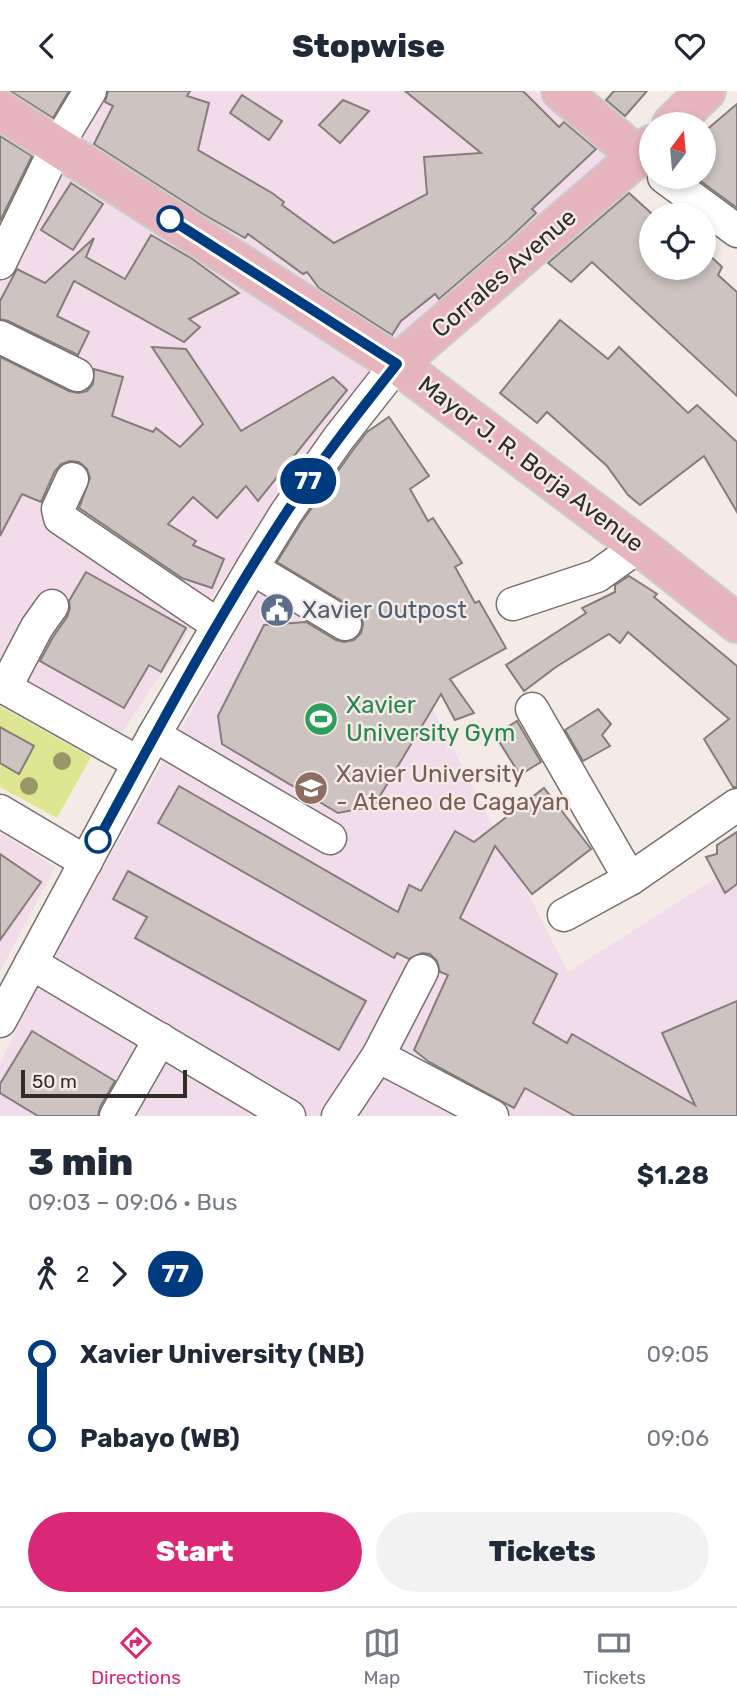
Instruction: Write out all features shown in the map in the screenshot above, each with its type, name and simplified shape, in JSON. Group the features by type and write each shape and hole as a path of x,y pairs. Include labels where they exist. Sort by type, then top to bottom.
{"main road":[{"path":"561,91 639,153"},
{"path":"684,112 706,91"},
{"name":"Mayor J. R. Borja Avenue","path":"0,110 397,364 737,623"},
{"name":"Corrales Avenue","path":"397,364 639,172"}],"street":[{"path":"0,263 57,146 89,91"},
{"path":"685,189 737,230"},
{"path":"0,337 77,375"},
{"name":"Corrales Avenue","path":"0,1021 139,763 252,568 331,449 397,364"},
{"path":"72,479 58,509 60,518 218,625"},
{"path":"513,604 597,576 639,546"},
{"path":"252,568 345,624"},
{"path":"52,606 2,687 139,763"},
{"path":"532,709 630,879"},
{"path":"155,735 330,838"},
{"path":"564,915 630,879 737,805"},
{"path":"0,811 86,862"},
{"path":"31,963 289,1116"},
{"path":"338,1116 378,1055 422,971"},
{"path":"116,1116 160,1039"},
{"path":"378,1055 492,1116"}],"shaded area":[{"path":"0,91 534,91 611,155 390,342 291,477 122,733 0,667"},
{"path":"253,303 349,365 214,444 148,344 182,345"},
{"name":"Xavier University - Ateneo de Cagayan","path":"258,592 314,612 409,674 431,705 568,972 727,871 737,886 737,1116 0,1116 0,1063 45,972"},
{"path":"0,833 55,867 0,972"}],"green space":[{"path":"0,706 91,757 57,818 0,787"}],"building":[{"path":"10,91 69,91 53,118"},
{"path":"108,91 190,91 187,96 209,103 198,150 272,193 284,202 282,205 334,243 427,194 424,157 481,153 405,91 523,91 559,127 564,122 596,149 532,209 536,213 509,239 439,299 435,294 401,321 392,335 319,288 307,272 303,274 248,234 245,238 203,214 94,144 113,106 105,102"},
{"path":"614,91 647,91 625,116 606,100"},
{"path":"242,95 282,121 269,140 230,113"},
{"path":"343,100 369,111 340,143 319,125"},
{"path":"737,104 737,208 711,189 716,189 716,122"},
{"path":"0,136 32,156 0,221"},
{"path":"71,183 103,204 73,250 41,230"},
{"path":"629,193 640,203 639,280 716,280 716,261 722,267 718,275 737,292 737,396 592,262 571,282 548,263"},
{"path":"151,235 191,258 239,293 189,319 200,327 184,342 74,281 57,316 89,332 78,355 0,319 0,301 17,269 45,283 94,238 86,257 125,279"},
{"path":"560,320 608,359 619,347 688,413 697,405 737,442 737,512 704,456 640,505 628,495 607,466 547,412 537,423 500,393"},
{"path":"152,347 186,349 241,431 333,377 347,390 258,501 246,486 217,518 193,497 168,524 196,541 193,545 224,559 212,588 182,578 79,508 90,478 87,469 79,462 61,464 41,502 22,494 0,536 0,357 78,393 87,391 93,384 94,369 123,377 112,416 153,432 156,428 180,447 203,424"},
{"path":"389,417 429,476 410,489 428,521 433,518 462,563 455,567 475,603 479,601 506,648 450,679 474,713 455,720 441,694 374,806 338,813 222,744 218,716 264,625 306,622 344,642 354,640 361,633 361,615 355,609 277,562 353,450 367,432"},
{"path":"86,572 186,628 161,672 149,665 124,708 40,661 67,617 69,601"},
{"path":"629,576 657,594 654,597 737,666 737,787 733,787 704,739 729,719 628,632 620,643 609,634 556,667 524,691 506,665 586,613 582,608 615,592 615,585"},
{"path":"598,709 611,724 602,735 610,746 583,761 565,730"},
{"path":"517,721 541,762 520,775 495,735"},
{"path":"0,727 34,746 19,774 0,763"},
{"path":"179,786 398,912 409,885 421,891 455,831 474,842 544,788 591,849 532,894 495,846 460,918 557,974 533,1023 567,1043 572,1034 695,1105 662,1033 737,1001 737,1116 575,1116 525,1088 514,1108 429,1062 414,1050 448,975 440,972 437,961 430,954 422,953 409,959 397,953 394,958 158,823"},
{"path":"737,832 737,884 725,893 706,857 717,854 717,845"},
{"path":"0,854 41,882 0,940"},
{"path":"128,871 366,1001 339,1050 135,938 147,917 113,899"},
{"path":"32,1031 115,1081 100,1107 98,1116 38,1116 0,1093 0,1084"}],"bus line":[{"name":"77","path":"98,840 180,691 286,513 338,439 397,364 170,219"}],"place":[{"name":"Xavier Outpost","path":"277,610"},
{"name":"Xavier University Gym","path":"321,719"},
{"name":"Xavier University - Ateneo de Cagayan","path":"311,788"}]}
